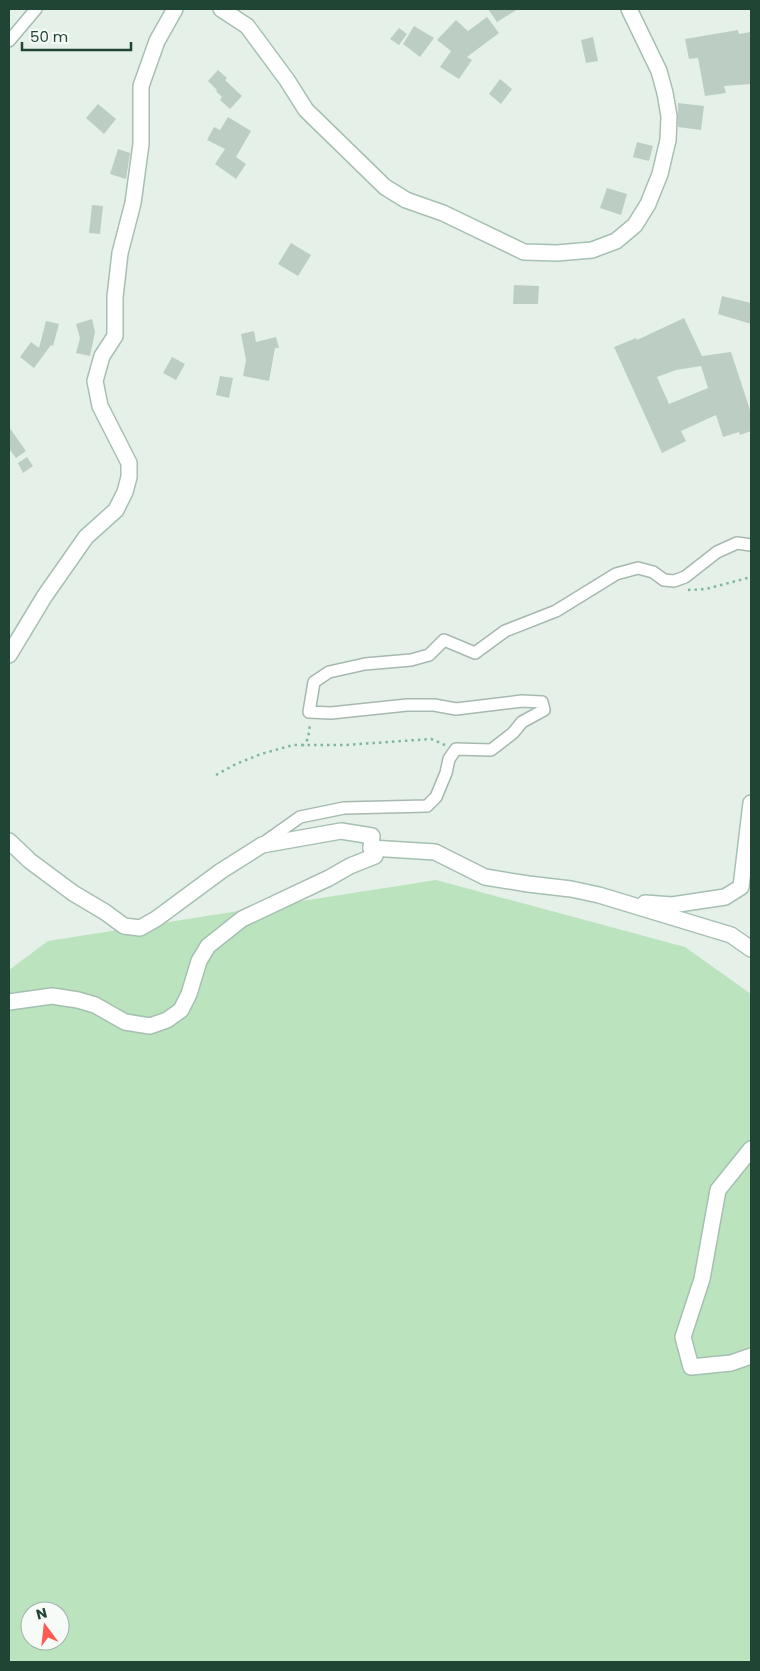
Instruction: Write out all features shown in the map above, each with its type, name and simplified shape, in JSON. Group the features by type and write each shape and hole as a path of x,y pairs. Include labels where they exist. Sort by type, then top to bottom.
{"main road":[{"path":"9,655 44,597 86,537 116,510 130,477 130,463 100,406 94,381 102,356 115,336 115,297 120,253 133,203 141,144 141,86 157,42 175,9"},
{"path":"221,9 247,26 287,80 306,110 385,187 406,200 443,213 524,252 557,254 592,250 616,241 635,225 648,204 660,174 668,140 669,116 665,92 659,71 628,9"},
{"path":"612,900 672,905 725,897 741,887 751,803"},
{"path":"9,841 30,861 73,894 105,912 124,926 140,928 156,919 221,871 262,845 341,831 372,836 371,848 375,856 350,866 329,878 242,919 208,946 199,961 189,994 181,1010 167,1020 150,1026 125,1022 95,1005 52,996 9,1002"},
{"path":"371,848 435,852 485,877 571,889 612,900 731,935 751,949"},
{"path":"751,1149 718,1190 702,1279 683,1337 691,1367 732,1363 751,1356"}],"street":[{"path":"9,41 36,9"},
{"path":"262,845 300,817 344,808 427,806 436,797 446,773 448,759 456,749 491,750 513,733 522,722 544,710 542,702 522,702 456,709 434,705 407,705 331,713 309,712 314,682 329,672 365,664 411,660 429,655 444,640 476,653 505,631 556,611 616,574 638,568 653,572 664,580 674,581 685,577 717,552 737,544 751,545"}],"path":[{"path":"674,581 688,590 706,589 751,577"},
{"path":"302,746 308,739 309,712"},
{"path":"216,775 236,764 261,754 293,745 345,745 431,739 456,749"}],"green space":[{"path":"436,880 685,947 751,994 751,1662 9,1662 9,970 48,941"}],"building":[{"path":"488,9 518,9 497,22"},
{"path":"487,17 499,33 467,57 472,60 459,79 440,67 451,51 437,40 456,20 468,31"},
{"path":"414,26 434,38 420,57 403,44"},
{"path":"399,28 407,34 399,45 390,39"},
{"path":"738,30 739,34 751,32 751,84 724,86 726,93 705,96 698,58 689,59 685,39"},
{"path":"593,37 598,61 586,63 581,40"},
{"path":"218,70 227,78 225,80 242,96 230,109 220,100 222,97 208,81"},
{"path":"500,79 512,89 501,104 489,94"},
{"path":"678,103 704,106 701,130 678,127"},
{"path":"98,104 116,119 104,134 86,118"},
{"path":"228,117 251,131 236,157 246,164 236,179 215,164 225,149 207,140 214,127 220,130"},
{"path":"637,142 653,146 649,161 633,157"},
{"path":"118,149 130,153 126,179 110,174"},
{"path":"607,188 627,194 621,215 600,208"},
{"path":"92,205 103,206 100,234 89,233"},
{"path":"291,243 311,255 298,276 278,264"},
{"path":"514,285 539,286 538,304 513,304"},
{"path":"722,296 751,303 751,324 718,314"},
{"path":"684,318 702,356 731,352 751,413 751,431 740,435 739,432 723,437 716,415 681,431 686,441 662,453 614,347 636,338 637,340","holes":["701,366 708,388 669,404 657,377 676,370"]},
{"path":"92,319 95,332 90,356 76,353 80,338 76,324"},
{"path":"46,321 59,324 53,346 51,345 34,368 20,357 31,342 39,348"},
{"path":"254,331 256,342 276,337 279,348 275,348 269,381 243,376 246,360 241,334"},
{"path":"172,357 185,364 176,380 163,373"},
{"path":"220,376 233,378 229,398 216,395"},
{"path":"9,427 26,451 16,458 9,449"},
{"path":"27,457 33,466 23,473 18,463"}]}
